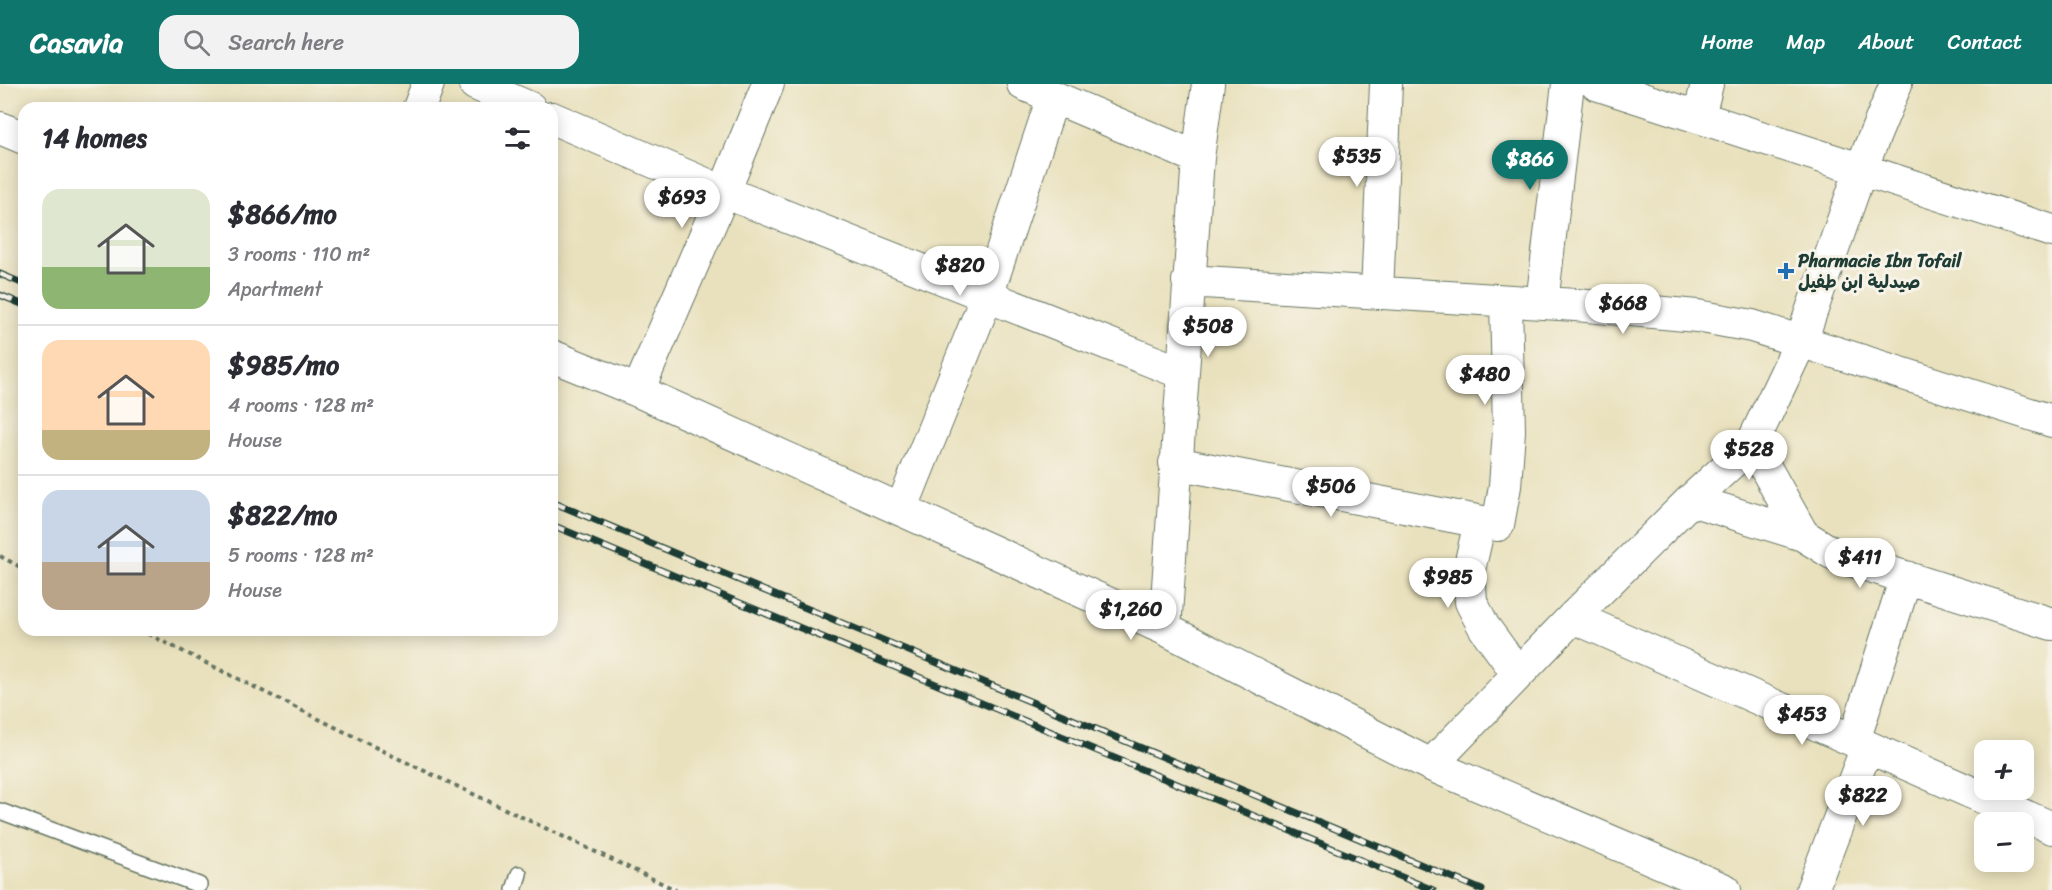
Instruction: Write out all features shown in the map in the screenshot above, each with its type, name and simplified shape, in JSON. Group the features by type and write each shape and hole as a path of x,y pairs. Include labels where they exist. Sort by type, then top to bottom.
{"street":[{"path":"421,102 428,84"},
{"path":"475,84 516,102"},
{"path":"638,391 768,84"},
{"path":"1023,84 1198,158"},
{"path":"1165,629 1188,281 1198,158 1208,84"},
{"path":"1377,293 1386,84"},
{"path":"1542,303 1568,84"},
{"path":"1596,84 2052,231"},
{"path":"1699,117 1707,84"},
{"path":"1431,765 1573,617 1691,500 1752,444 1801,341 1861,169 1896,84"},
{"path":"901,510 987,296 1053,97"},
{"path":"558,121 724,192 1182,373"},
{"path":"0,128 18,136"},
{"path":"1188,281 1542,303 1697,316 1752,326 2052,421"},
{"path":"1175,463 1495,525 1499,523 1505,486 1509,431 1506,301"},
{"path":"558,358 638,391 1165,629 1431,765 1725,890"},
{"path":"1752,444 1803,535"},
{"path":"1691,500 1803,535 1832,553 2052,624"},
{"path":"1480,522 1469,570 1471,602 1484,627 1518,674"},
{"path":"1812,890 1860,744 1906,577"},
{"path":"1573,617 2052,828"}],"lane":[{"path":"0,810 199,885"},
{"path":"514,890 519,874"}],"path":[{"path":"0,556 18,566"},
{"path":"152,636 393,756 676,890"}],"railway":[{"path":"0,274 18,282"},
{"path":"0,295 18,302"},
{"path":"558,505 1482,890"},
{"path":"558,527 1433,890"}],"place":[{"name":"Pharmacie Ibn Tofail صيدلية ابن طفيل","path":"1786,271"}]}
